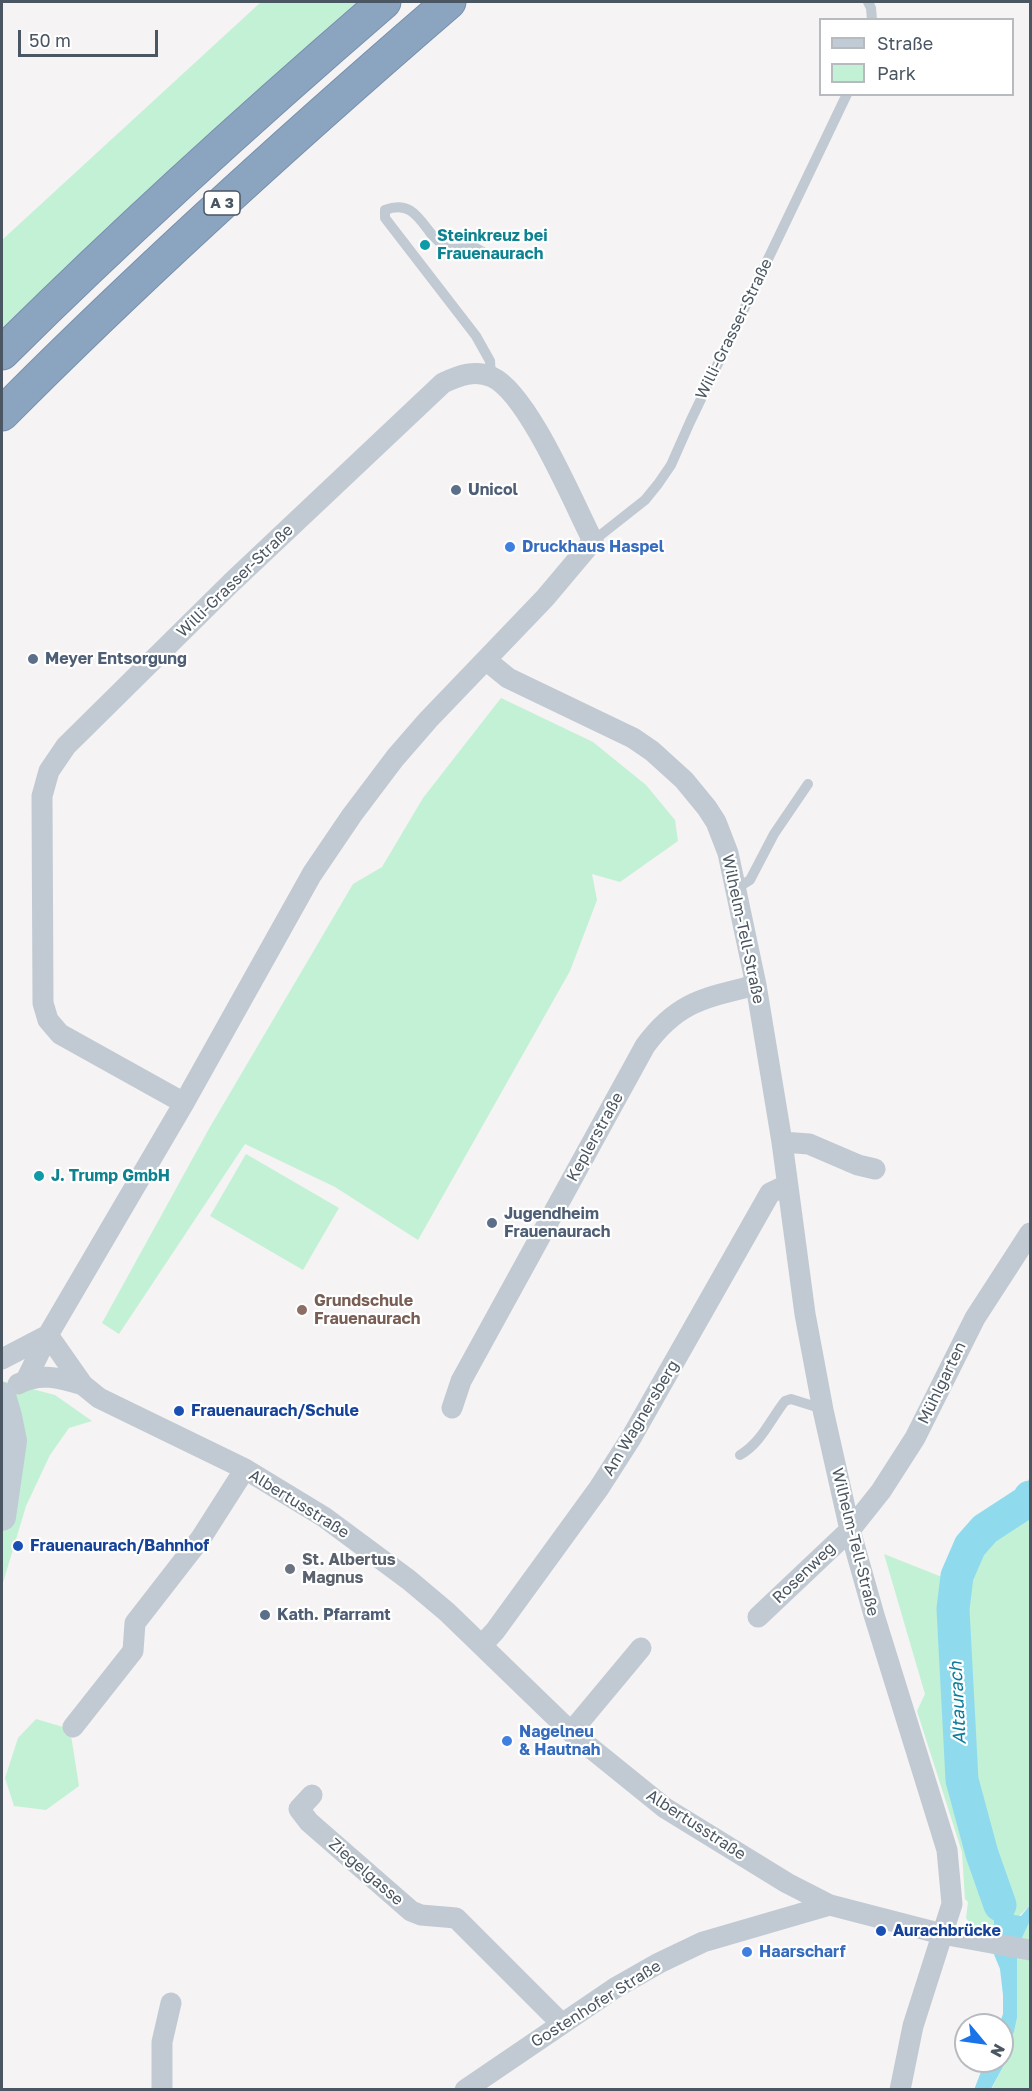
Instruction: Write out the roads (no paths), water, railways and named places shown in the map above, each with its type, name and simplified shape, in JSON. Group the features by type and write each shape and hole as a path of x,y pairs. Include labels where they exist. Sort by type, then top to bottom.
{"highway":[{"name":"A 3","path":"2,353 149,211 384,2"},
{"name":"A 3","path":"2,414 141,278 248,179 449,2"}],"street":[{"name":"Willi-Grasser-Straße","path":"184,1103 60,1034 48,1020 43,1003 42,796 49,771 66,746 231,583 443,383 473,373 491,376"},
{"path":"491,376 503,384 530,418 546,445 593,541"},
{"name":"Willi-Grasser-Straße","path":"26,1380 48,1335 184,1103 312,874 352,815 395,758 428,720 545,598 593,541"},
{"name":"Wilhelm-Tell-Straße","path":"486,660 508,678 633,738 670,765 716,822 729,853 756,985 782,1142 805,1314 823,1410 850,1530 877,1626 947,1850 952,1904 913,2026 900,2090"},
{"name":"Keplerstraße","path":"452,1408 461,1382 645,1046 670,1017 686,1006 702,999 756,985"},
{"path":"782,1142 809,1144 858,1165 875,1168"},
{"name":"Am Wagnersberg","path":"482,1645 495,1631 599,1488 631,1438 770,1193 787,1185"},
{"name":"Mühlgarten","path":"850,1530 881,1491 915,1438 975,1318 1030,1233"},
{"path":"2,1359 48,1335"},
{"name":"Albertusstraße","path":"48,1335 83,1385 99,1398 245,1469 324,1517 447,1612 571,1732 665,1808 787,1883 830,1905"},
{"name":"Albertusstraße","path":"26,1380 39,1376 58,1378 83,1385"},
{"path":"2,1516 4,1483 13,1441 2,1395 26,1380"},
{"path":"73,1727 133,1651 135,1623 201,1538 245,1469"},
{"name":"Rosenweg","path":"758,1617 850,1530"},
{"path":"571,1732 641,1648"},
{"name":"Ziegelgasse","path":"312,1795 299,1809 309,1822 411,1911 421,1915 456,1918 562,2024"},
{"path":"830,1905 942,1934 1030,1950"},
{"name":"Gostenhofer Straße","path":"465,2090 615,1988 659,1963 703,1942 830,1905"},
{"path":"162,2090 162,2042 171,2003"}],"lane":[{"path":"868,2 872,18"},
{"name":"Willi-Grasser-Straße","path":"593,541 645,500 671,465 846,96"},
{"path":"490,256 476,248 447,249 431,234 418,215 402,206 394,206 385,210 385,218 476,336 490,361 491,376"},
{"path":"737,888 750,880 774,834 808,784"},
{"path":"740,1455 758,1440 785,1401 791,1399 823,1410"}],"water":[{"path":"991,1860 1008,1894 1014,1915 1021,1916 1030,1905 1030,1921 1020,1942 1017,1957 1017,2018 1014,2032 1014,2013 1003,2013 1000,1969 993,1952 994,1920 977,1863"},
{"path":"980,2073 1000,2073 991,2089 974,2090"}],"waterway":[{"name":"Altaurach","path":"1000,1905 982,1854 962,1780 953,1609 957,1576 970,1546 985,1529 1028,1501 1030,1497"}],"place":[{"name":"Steinkreuz bei Frauenaurach","path":"425,245"},
{"name":"Unicol","path":"456,490"},
{"name":"Druckhaus Haspel","path":"510,547"},
{"name":"Meyer Entsorgung","path":"33,659"},
{"name":"J. Trump GmbH","path":"39,1176"},
{"name":"Jugendheim Frauenaurach","path":"492,1223"},
{"name":"Grundschule Frauenaurach","path":"302,1310"},
{"name":"Frauenaurach/Schule","path":"179,1411"},
{"name":"Frauenaurach/Bahnhof","path":"18,1546"},
{"name":"St. Albertus Magnus","path":"290,1569"},
{"name":"Kath. Pfarramt","path":"265,1615"},
{"name":"Nagelneu & Hautnah","path":"507,1741"},
{"name":"Aurachbrücke","path":"881,1931"},
{"name":"Haarscharf","path":"747,1952"}]}
